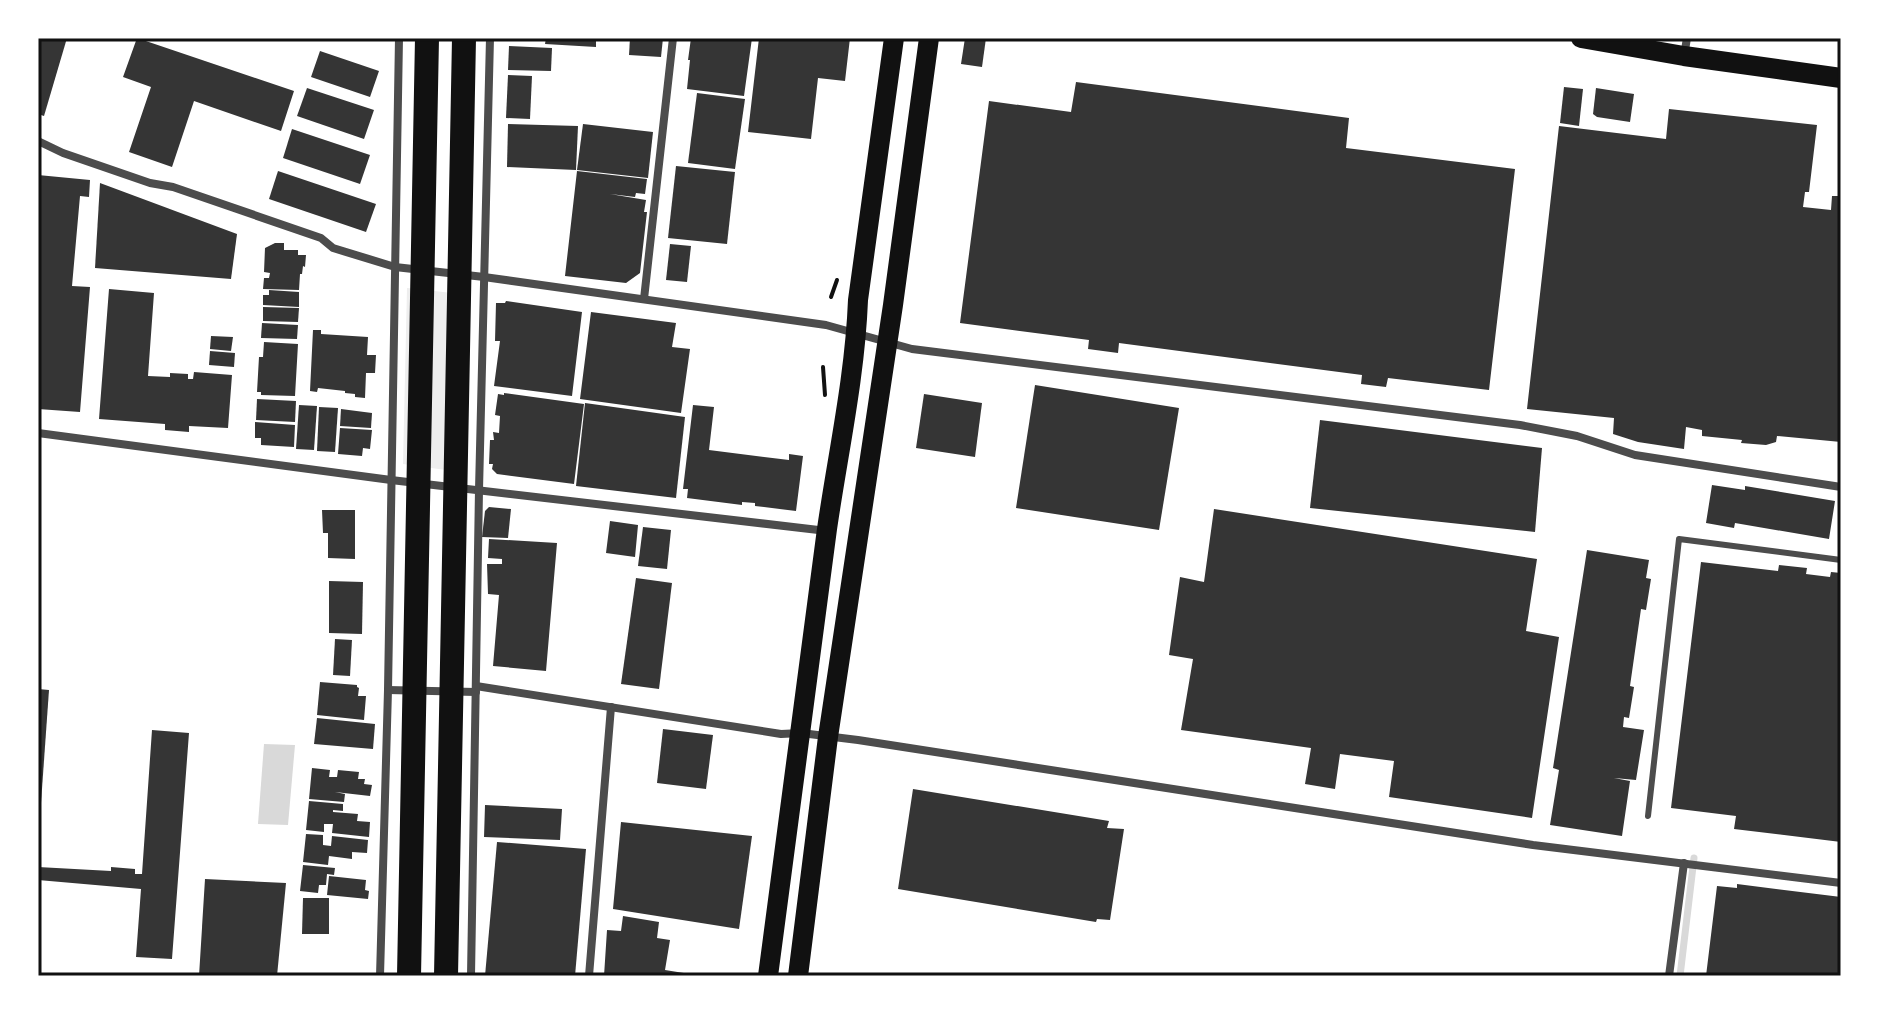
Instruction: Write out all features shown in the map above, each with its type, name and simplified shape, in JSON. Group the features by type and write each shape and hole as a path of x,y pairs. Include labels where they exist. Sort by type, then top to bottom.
{"highway":[{"path":"409,976 427,38"},
{"path":"446,976 464,38"}],"main road":[{"path":"768,976 827,531 857,332 858,300 894,38"},
{"path":"798,976 828,737 929,38"},
{"path":"1581,38 1686,47 1841,78"}],"street":[{"path":"380,976 399,38"},
{"path":"471,976 490,38"},
{"path":"644,299 673,38"},
{"path":"38,141 63,153 150,183 173,187 321,238 333,248 395,267 826,325 912,349 1520,425 1577,436 1635,455 1841,487"},
{"path":"38,433 391,480 827,531"},
{"path":"388,690 476,689 781,734 801,733 1517,843 1841,883"},
{"path":"589,976 611,707"},
{"path":"1669,976 1684,863"}],"lane":[{"path":"1648,816 1679,539 1841,560"}],"shaded area":[{"path":"407,288 470,295 467,473 403,464"},
{"path":"264,744 295,745 288,825 258,824"}],"building":[{"path":"39,38 67,38 44,116 38,114"},
{"path":"137,38 294,91 281,131 194,101 172,167 129,152 151,87 123,77"},
{"path":"546,38 596,38 596,47 545,44"},
{"path":"630,38 663,38 661,57 629,55"},
{"path":"691,38 752,38 744,96 687,89"},
{"path":"759,38 850,38 845,81 818,78 811,139 748,132"},
{"path":"965,38 986,38 982,67 961,64"},
{"path":"509,46 552,48 551,71 508,70"},
{"path":"320,51 379,71 370,97 311,77"},
{"path":"508,75 532,76 530,119 506,118"},
{"path":"1076,82 1349,118 1346,148 1515,169 1489,390 1388,378 1386,387 1361,384 1362,375 1119,343 1118,353 1088,349 1089,340 960,323 989,101 1071,112"},
{"path":"1564,87 1583,89 1579,126 1560,123"},
{"path":"307,88 374,110 364,139 297,116"},
{"path":"1596,88 1634,94 1630,122 1593,114"},
{"path":"697,93 745,99 735,169 688,163"},
{"path":"1669,109 1817,125 1809,192 1805,192 1803,207 1831,210 1832,196 1841,196 1841,442 1777,436 1776,442 1766,445 1741,443 1742,440 1702,436 1702,430 1686,427 1684,449 1638,442 1613,434 1614,418 1527,409 1559,126 1666,139"},
{"path":"508,124 578,126 576,170 507,167"},
{"path":"583,124 653,132 648,178 577,170"},
{"path":"292,129 370,155 360,184 283,158"},
{"path":"676,166 735,172 727,244 668,238"},
{"path":"278,171 376,204 366,232 269,199"},
{"path":"577,171 647,179 645,194 636,193 635,197 610,194 646,200 640,273 626,283 565,276"},
{"path":"38,175 90,180 89,197 80,196 72,286 90,287 80,412 38,409"},
{"path":"100,183 237,234 231,279 95,268"},
{"path":"284,243 284,250 298,250 298,255 306,255 299,290 263,289 264,278 269,278 270,273 264,272 265,248"},
{"path":"670,244 691,246 687,282 666,280"},
{"path":"109,289 154,293 148,376 188,374 188,379 193,379 194,372 232,375 228,428 189,426 189,432 165,430 165,424 99,419"},
{"path":"269,290 299,292 299,307 263,305 263,295 269,295"},
{"path":"506,301 582,312 572,396 494,386 500,341 495,341 496,303"},
{"path":"263,307 299,308 298,322 263,321"},
{"path":"591,312 676,323 672,347 690,349 681,413 580,399"},
{"path":"262,323 298,325 297,339 261,338"},
{"path":"313,330 321,330 321,334 368,337 367,355 376,355 375,373 366,373 365,398 345,391 318,388 317,392 310,391"},
{"path":"211,336 233,337 231,351 210,349"},
{"path":"264,342 298,344 295,396 261,395 257,392 259,357 263,357"},
{"path":"210,351 235,353 234,367 209,365"},
{"path":"1035,385 1179,408 1159,530 1016,508"},
{"path":"498,394 584,404 574,484 497,474 492,469 493,464 489,464 490,440 494,440 493,432 499,433 500,416 495,415"},
{"path":"924,394 982,403 975,457 916,448"},
{"path":"257,399 296,401 295,422 256,420"},
{"path":"585,403 685,417 676,498 576,486"},
{"path":"299,405 317,406 314,450 296,449"},
{"path":"693,405 714,407 709,450 789,460 789,454 803,456 796,511 755,506 755,503 742,502 742,505 687,498 688,489 683,489"},
{"path":"319,407 338,408 335,452 317,451"},
{"path":"341,409 372,413 371,428 340,426"},
{"path":"1320,420 1542,448 1535,532 1310,508"},
{"path":"255,422 295,425 294,447 261,445 261,438 255,438"},
{"path":"340,428 372,430 370,449 363,448 362,456 338,454"},
{"path":"1712,485 1745,490 1745,486 1835,501 1829,539 1735,523 1734,528 1706,523"},
{"path":"489,507 511,509 508,538 482,537 485,511"},
{"path":"1214,509 1537,559 1526,631 1559,637 1532,818 1389,797 1394,761 1340,754 1335,789 1305,784 1311,748 1181,730 1193,659 1169,655 1180,577 1204,582"},
{"path":"322,510 355,510 355,559 328,558 328,533 323,533"},
{"path":"610,521 638,525 635,557 606,553"},
{"path":"643,527 671,530 667,569 638,566"},
{"path":"489,539 557,543 546,671 493,666 499,595 488,594 487,564 502,564 502,559 488,558"},
{"path":"1587,550 1649,560 1646,578 1651,579 1646,610 1641,609 1630,686 1634,687 1629,718 1624,717 1623,727 1644,730 1636,780 1614,778 1630,781 1622,836 1550,825 1559,770 1553,768"},
{"path":"1701,562 1778,571 1779,565 1807,568 1806,574 1830,577 1831,572 1841,573 1841,842 1734,829 1736,816 1671,808"},
{"path":"636,578 672,583 659,689 621,684"},
{"path":"329,581 363,582 362,634 329,633"},
{"path":"335,639 352,640 350,676 333,675"},
{"path":"320,682 357,685 358,696 366,696 364,720 317,715"},
{"path":"38,689 49,690 40,817 38,817"},
{"path":"317,718 375,724 373,749 314,744"},
{"path":"663,729 713,735 706,789 657,783"},
{"path":"152,730 189,733 172,959 136,957 141,889 38,880 38,867 111,871 111,867 135,869 135,874 142,874"},
{"path":"312,768 330,770 329,777 337,777 338,770 359,772 358,779 365,779 364,784 372,785 370,796 335,792 345,794 344,802 309,799"},
{"path":"913,789 1109,821 1107,828 1124,829 1110,920 1097,919 1096,922 898,889"},
{"path":"309,801 343,804 343,811 333,812 358,814 357,821 370,822 369,837 332,833 333,824 324,824 324,832 306,830"},
{"path":"485,805 562,809 560,840 484,837"},
{"path":"621,822 752,836 739,929 613,909"},
{"path":"306,834 323,835 323,845 331,846 332,836 368,840 367,853 352,852 352,859 329,856 328,865 303,862"},
{"path":"497,842 586,849 575,976 485,976"},
{"path":"303,865 335,868 334,875 327,874 326,885 319,885 318,893 300,891"},
{"path":"329,876 366,880 368,899 327,895"},
{"path":"205,879 286,883 277,976 199,976"},
{"path":"1737,884 1841,897 1841,976 1706,976 1717,886 1737,888"},
{"path":"303,898 329,898 329,934 302,934"},
{"path":"623,916 659,922 657,938 670,940 665,970 690,976 604,976 607,930 621,931"}],"waterway":[{"path":"1680,976 1694,858"}]}
